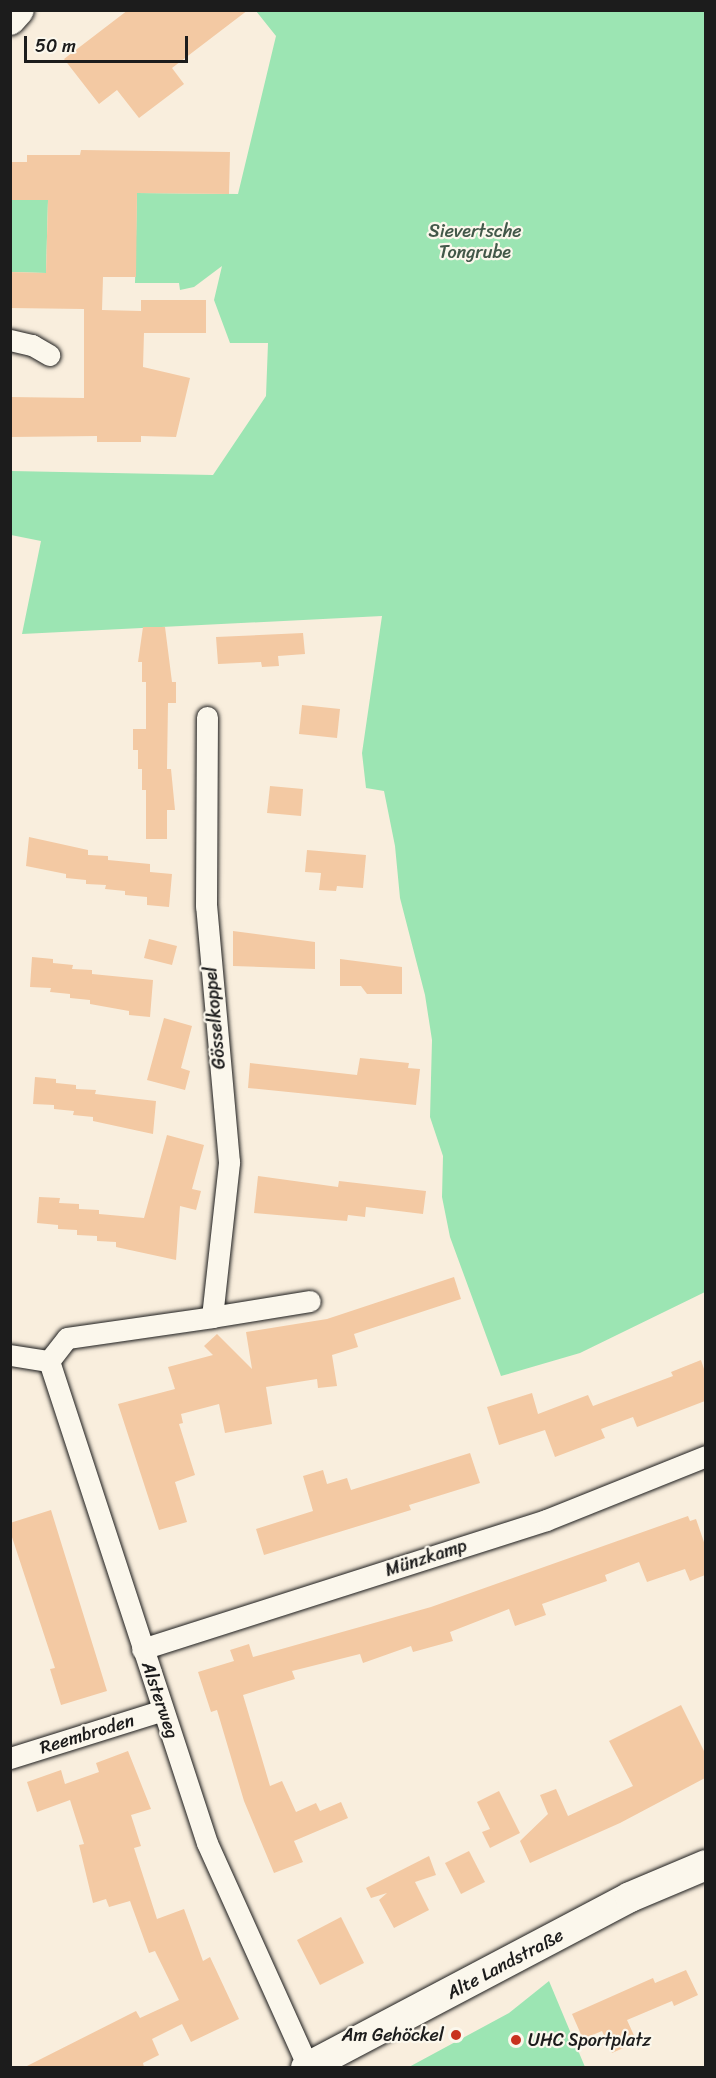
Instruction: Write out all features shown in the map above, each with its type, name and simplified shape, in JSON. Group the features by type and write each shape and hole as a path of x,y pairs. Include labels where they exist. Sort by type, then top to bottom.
{"main road":[{"name":"Alte Landstraße","path":"307,2067 630,1897 705,1865"}],"street":[{"path":"10,340 32,345 49,355"},
{"name":"Gösselkoppel","path":"207,717 206,906 229,1162 212,1317"},
{"path":"10,1355 49,1361 67,1338 310,1301"},
{"name":"Alsterweg","path":"49,1361 207,1842 307,2067"},
{"name":"Münzkamp","path":"142,1649 546,1520 705,1456"},
{"name":"Reembroden","path":"10,1758 164,1710"}],"green space":[{"name":"Sievertsche Tongrube","path":"256,11 705,11 705,1292 580,1353 501,1376 450,1237 442,1197 443,1156 430,1117 432,1040 425,995 400,898 395,846 384,791 366,788 362,753 382,616 22,634 41,541 11,535 11,471 213,475 266,396 268,343 230,343 214,300 222,266 194,287 180,290 179,283 135,283 137,193 238,194 276,36"},
{"path":"11,200 48,200 46,273 11,272"},
{"name":"UHC Sportplatz","path":"549,1981 585,2067 409,2067 509,2013"}],"building":[{"path":"128,10 248,10 172,68 184,84 139,118 117,90 99,104 64,59"},
{"path":"81,150 230,152 229,194 137,193 136,277 103,277 102,310 141,311 141,300 206,300 206,333 144,333 143,367 190,378 176,437 141,436 141,442 97,442 97,436 10,437 10,397 84,398 84,309 10,308 10,272 46,273 48,200 10,200 10,162 27,162 27,155 80,155"},
{"path":"143,627 165,627 172,682 176,682 176,703 168,703 167,769 171,769 175,810 167,810 167,839 146,839 146,790 142,790 142,769 138,769 138,750 133,750 133,729 146,729 146,682 142,682 142,662 138,662"},
{"path":"303,633 305,654 278,656 279,666 262,667 261,662 218,664 216,637"},
{"path":"302,705 340,709 337,738 299,734"},
{"path":"270,786 303,789 301,816 267,813"},
{"path":"29,837 88,850 88,855 108,856 108,860 150,864 150,872 172,874 169,907 147,905 147,897 125,895 125,891 105,889 106,885 86,884 86,880 66,878 66,874 26,866"},
{"path":"307,850 366,855 363,888 337,886 336,891 319,890 321,873 305,872"},
{"path":"233,931 315,942 315,969 233,966"},
{"path":"149,939 177,946 172,965 144,958"},
{"path":"32,957 53,959 53,963 73,965 72,969 92,970 92,974 153,980 150,1017 129,1015 129,1011 90,1004 90,1000 70,998 70,994 50,992 51,988 30,987"},
{"path":"340,959 402,967 402,994 367,994 361,986 340,986"},
{"path":"164,1018 192,1026 181,1068 190,1071 185,1090 147,1080"},
{"path":"360,1058 409,1063 408,1068 420,1069 416,1105 248,1088 250,1063 357,1075"},
{"path":"35,1077 56,1079 56,1083 76,1085 76,1089 96,1090 95,1094 156,1101 153,1134 93,1121 93,1117 73,1115 74,1111 54,1109 54,1105 33,1104"},
{"path":"167,1135 204,1145 192,1189 201,1191 196,1210 180,1206 176,1260 116,1247 116,1242 97,1241 97,1236 77,1235 77,1230 58,1229 58,1225 37,1223 39,1197 60,1198 59,1203 79,1204 79,1209 99,1210 99,1214 144,1218"},
{"path":"258,1176 338,1187 339,1181 426,1191 423,1214 366,1207 365,1217 348,1215 347,1221 254,1213"},
{"path":"454,1277 461,1299 354,1334 358,1347 332,1355 337,1386 318,1388 317,1379 266,1387 272,1424 225,1433 219,1404 181,1414 183,1423 179,1424 195,1475 175,1482 187,1522 159,1530 118,1404 175,1389 168,1367 213,1355 204,1346 217,1334 252,1369 246,1332 327,1319"},
{"path":"701,1360 705,1372 705,1401 637,1427 633,1417 601,1429 605,1438 555,1457 545,1430 499,1445 487,1407 532,1393 538,1414 588,1395 593,1406 673,1376 671,1372"},
{"path":"470,1453 480,1483 409,1505 411,1510 264,1555 256,1529 313,1511 303,1476 323,1470 327,1484 347,1478 351,1490"},
{"path":"51,1510 107,1691 61,1705 50,1669 55,1668 10,1531 10,1523"},
{"path":"688,1516 690,1521 696,1519 705,1545 705,1575 690,1581 685,1569 647,1582 639,1562 605,1575 607,1581 542,1604 546,1615 515,1626 509,1609 450,1632 453,1641 413,1652 411,1646 363,1663 360,1654 292,1671 295,1679 243,1695 270,1786 282,1781 296,1812 316,1803 320,1811 341,1802 348,1818 294,1841 303,1862 274,1873 244,1801 217,1710 211,1712 198,1672 234,1661 230,1650 249,1644 253,1657 431,1607"},
{"path":"681,1705 705,1753 705,1778 620,1823 530,1863 520,1841 548,1814 540,1795 556,1789 568,1816 633,1786 609,1741"},
{"path":"128,1751 151,1809 131,1815 141,1846 134,1848 157,1919 184,1909 203,1961 210,1957 239,2019 191,2042 182,2024 152,2039 159,2055 143,2063 144,2067 25,2067 136,2011 140,2018 179,2000 155,1951 149,1953 130,1901 109,1907 106,1899 93,1903 79,1845 84,1844 70,1800 37,1812 27,1782 61,1770 65,1784 99,1772 96,1763"},
{"path":"499,1791 520,1833 490,1848 482,1832 490,1829 477,1802"},
{"path":"469,1851 485,1882 461,1894 445,1863"},
{"path":"429,1856 436,1875 415,1882 429,1910 394,1928 379,1900 387,1893 371,1898 366,1888"},
{"path":"341,1917 364,1963 320,1985 297,1940"},
{"path":"686,1970 698,1995 674,2006 672,2001 627,2020 637,2042 612,2053 602,2031 583,2039 572,2014 653,1978 655,1983"}],"place":[{"name":"Am Gehöckel","path":"456,2035"},
{"name":"UHC Sportplatz","path":"516,2040"}]}
